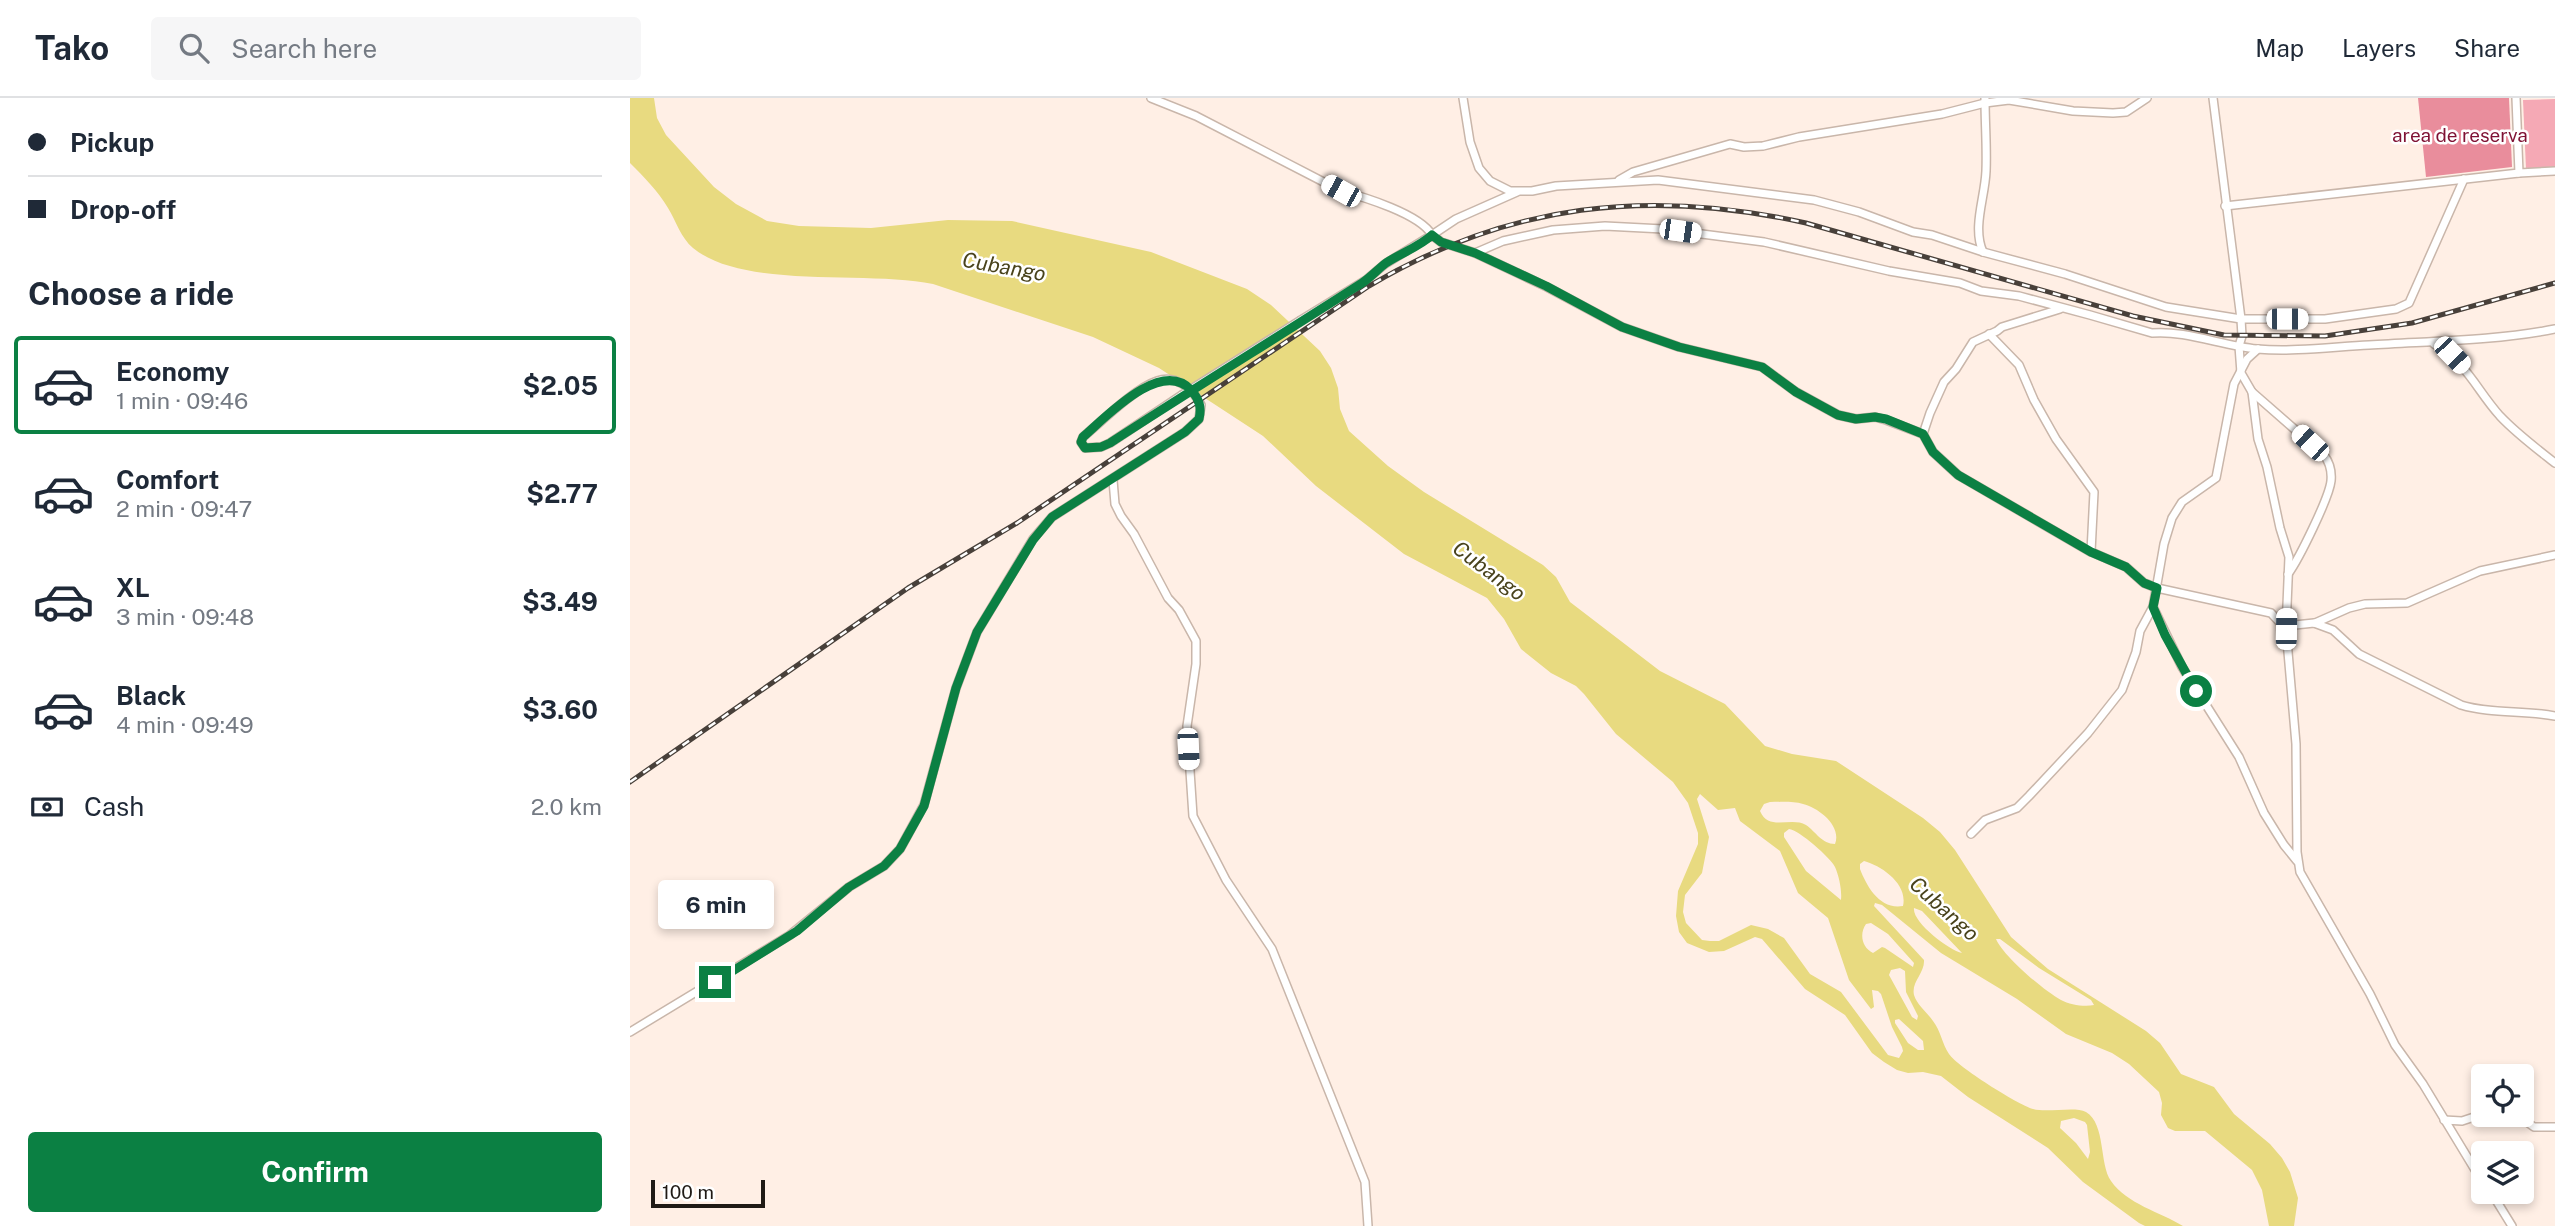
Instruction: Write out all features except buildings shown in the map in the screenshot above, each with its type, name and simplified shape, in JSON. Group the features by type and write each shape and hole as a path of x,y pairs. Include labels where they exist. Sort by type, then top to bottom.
{"street":[{"path":"1151,98 1196,116 1341,191 1358,195 1412,218 1441,242 1475,253 1546,286 1622,327 1679,347 1762,367 1796,392 1838,415 1856,419 1886,419 1923,434 1933,452 1958,475 2091,552 2126,567 2144,583 2271,613 2286,629"},
{"path":"1463,98 1470,142 1479,168 1500,188 1518,192 1556,186 1658,180 1814,200 2166,307 2241,319 2325,319 2396,309 2409,303 2464,179"},
{"path":"1614,182 1633,172 1730,144 1763,146 1859,126 1942,114 1985,100 2009,100 2073,111 2126,113 2147,98"},
{"path":"2213,98 2241,319 2241,373 2252,392 2324,454 2330,467 2330,485 2302,551 2288,575"},
{"path":"2516,98 2519,173"},
{"path":"1983,252 1977,239 1977,229 1986,173 1985,100"},
{"path":"2225,206 2555,171"},
{"path":"630,1032 797,931 849,887 884,866 900,849 924,806 956,688 977,632 1033,540 1060,511 1113,480 1195,424 1200,415 1199,400 1189,388 1180,382 1157,381 1143,388 1083,437 1081,442 1085,448 1101,447 1182,396 1301,320 1366,281 1385,264 1432,235 1470,212 1518,192"},
{"path":"1475,253 1503,241 1553,230 1605,226 1663,229 1764,242 1889,271 1960,283 1981,291 2019,296 2152,333 2165,332 2259,349 2433,343 2516,336 2555,329"},
{"path":"1923,434 1944,382 1973,342 2002,327 2063,308"},
{"path":"1989,334 2019,365 2034,400 2056,439 2094,492 2091,552"},
{"path":"2433,343 2452,355 2478,384 2499,415 2555,463"},
{"path":"1971,834 1985,820 2017,808 2096,723 2125,684 2140,631 2153,607 2164,544 2172,518 2182,502 2216,478 2234,384 2246,359 2259,349"},
{"path":"2252,392 2258,439 2289,557 2286,629 2295,744 2300,872 2370,994 2395,1045 2423,1084 2471,1164"},
{"path":"1113,480 1115,504 1121,516 1196,641 1196,664 1187,726 1193,816 1226,880 1272,949 1365,1182 1368,1226"},
{"path":"2314,624 2349,608 2365,604 2407,603 2480,571 2555,555"},
{"path":"2153,607 2182,667 2239,757 2264,813 2298,862"},
{"path":"2286,629 2295,625 2314,624 2333,629 2359,654 2461,705 2477,710 2531,712 2555,716"},
{"path":"2444,1120 2471,1120"},
{"path":"2534,1127 2555,1127"},
{"path":"2498,1204 2512,1226"}],"shaded area":[{"path":"2555,99 2555,167 2526,169 2523,100"}],"green space":[{"name":"area de reserva","path":"2418,98 2509,98 2512,167 2426,177"}],"water":[{"name":"Cubango","path":"630,98 654,98 657,118 666,135 714,187 736,204 767,221 799,226 871,228 948,220 1012,221 1151,252 1247,289 1271,305 1320,351 1331,368 1338,388 1340,409 1349,431 1388,466 1424,492 1543,565 1556,577 1570,602 1660,671 1725,704 1765,746 1792,754 1836,761 1940,832 1955,850 2011,937 2048,969 2146,1031 2160,1043 2181,1074 2214,1087 2234,1114 2270,1144 2290,1172 2298,1198 2294,1226 2269,1226 2262,1190 2252,1170 2205,1131 2175,1131 2168,1128 2161,1115 2159,1092 2129,1064 2112,1053 2066,1034 2017,999 1941,953 1882,905 1875,903 1874,906 1924,960 1914,986 1914,995 1936,1025 1949,1054 1975,1076 2025,1106 2039,1110 2086,1112 2097,1125 2107,1174 2111,1181 2135,1202 2183,1226 2145,1226 2139,1223 2083,1182 2048,1148 1968,1097 1941,1076 1923,1072 1908,1073 1884,1062 1872,1053 1845,1015 1805,989 1762,939 1755,937 1724,951 1709,952 1687,943 1679,932 1676,916 1678,891 1698,844 1698,833 1688,803 1673,782 1616,734 1576,686 1551,673 1521,649 1504,619 1487,598 1404,554 1316,486 1263,436 1159,368 1093,337 933,284 875,278 774,274 715,261 689,244 660,196 630,163","holes":["1700,794 1718,810 1735,808 1740,821 1780,851 1798,893 1828,918 1849,980 1871,1009 1874,1007 1872,990 1881,994 1902,1047 1899,1058 1888,1055 1841,992 1810,974 1784,938 1768,929 1751,925 1719,941 1702,940 1686,923 1683,912 1685,895 1702,873 1709,837 1697,799","1770,802 1795,802 1809,806 1832,824 1835,844 1823,840 1806,825 1769,821 1760,811 1764,804","1789,829 1794,831 1828,857 1838,875 1841,900 1806,871 1784,833","1864,861 1892,877 1902,890 1903,906 1881,901 1866,883 1860,864","1914,908 1922,911 1962,953 1925,928","1871,923 1888,934 1914,963 1913,967 1885,948 1873,953 1869,951 1863,940 1866,924","1996,939 2000,939 2039,968 2091,1000 2094,1005 2077,1005 2061,1000 2015,964","1900,968 1905,971 1906,992 1918,1016 1917,1020 1912,1017 1889,975 1891,970","1899,1019 1923,1041 1924,1050 1918,1050 1908,1043 1895,1023 1895,1020","2074,1118 2085,1122 2090,1152 2088,1159 2060,1128 2061,1121"]}],"railway":[{"path":"630,782 908,588 1017,523 1369,286 1422,258 1474,236 1527,220 1581,210 1636,206 1691,206 1748,212 1806,223 2133,316 2224,335 2325,336 2412,323 2555,283"}],"route":[{"path":"715,982 797,931 849,887 884,866 900,849 924,806 956,688 977,632 1033,540 1052,517 1113,480 1195,424 1199,419 1201,405 1199,400 1189,388 1180,382 1157,381 1143,388 1083,437 1081,442 1085,448 1101,447 1110,443 1182,396 1202,383 1222,370 1301,320 1366,281 1385,264 1432,235 1441,242 1475,253 1546,286 1622,327 1679,347 1762,367 1796,392 1838,415 1856,419 1886,419 1923,434 1933,452 1958,475 2091,552 2126,567 2144,583 2157,588 2153,607 2196,691"}]}
